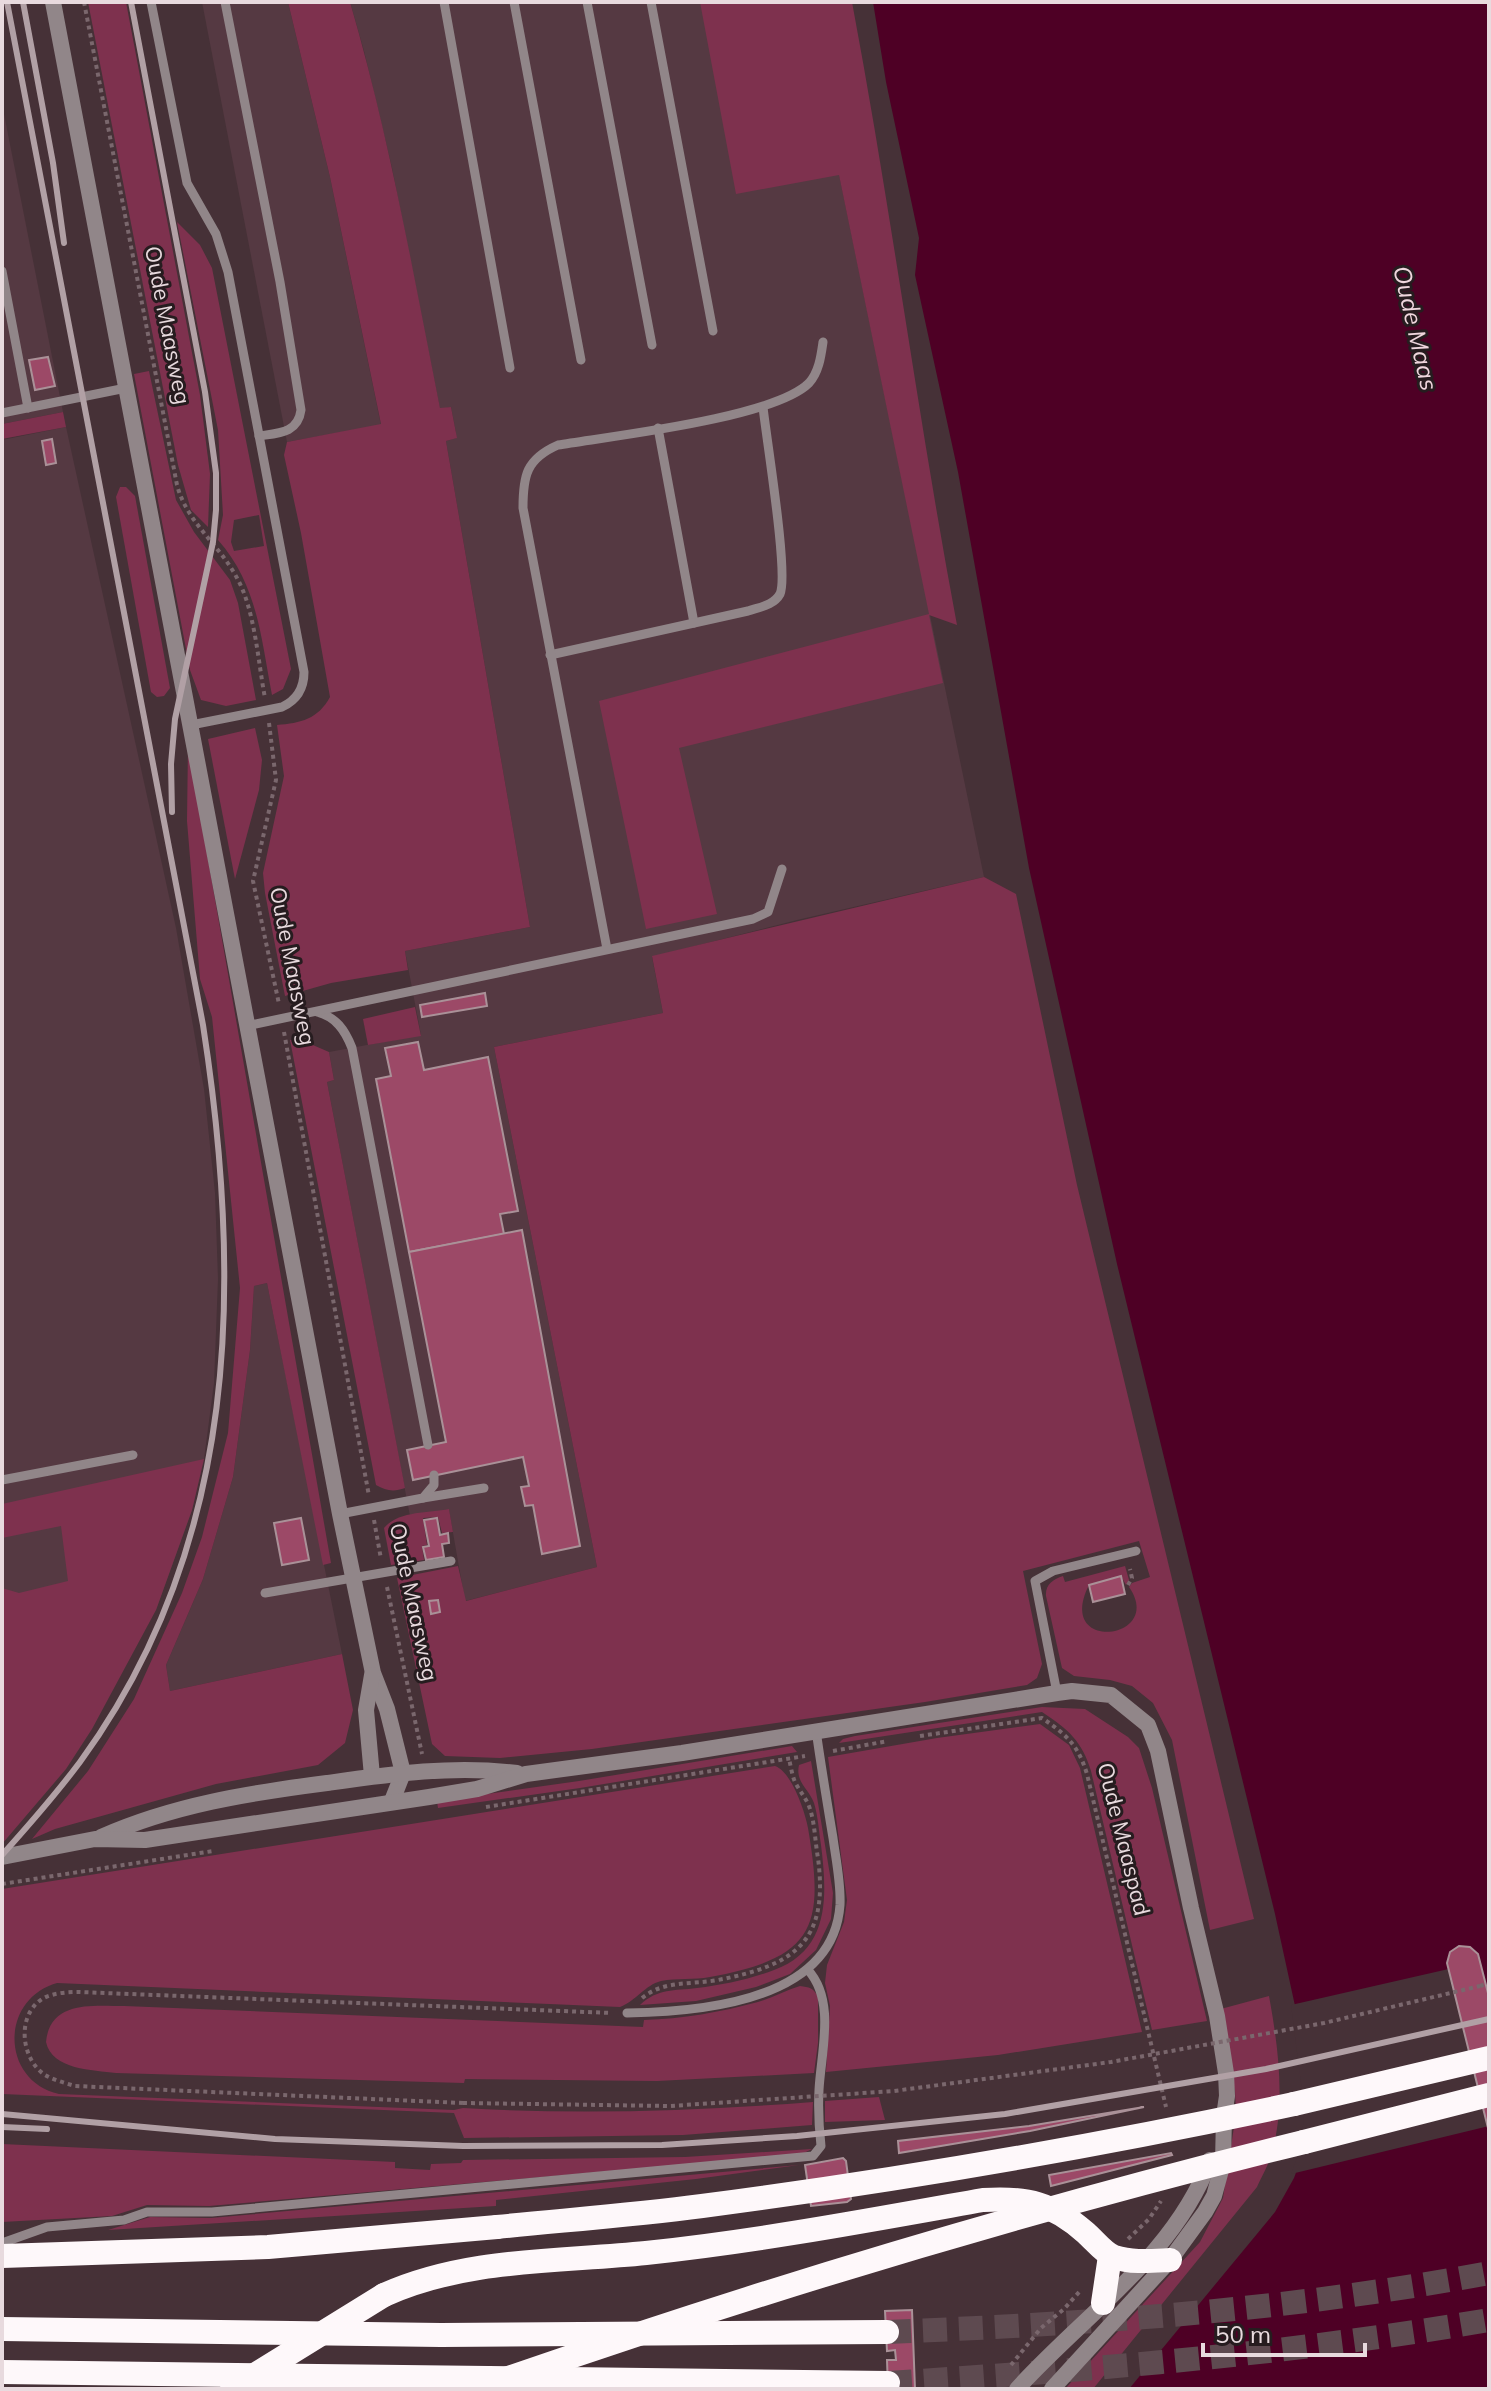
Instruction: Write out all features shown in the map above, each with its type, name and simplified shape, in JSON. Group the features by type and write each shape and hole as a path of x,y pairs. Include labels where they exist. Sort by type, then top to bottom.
{"highway":[{"path":"2,2256 268,2247 699,2207 1013,2160 1263,2111 1489,2058"},
{"path":"477,2389 700,2313 931,2241 1128,2186 1489,2095"},
{"path":"232,2389 384,2295 414,2281 454,2271 647,2253 1009,2198 1030,2200 1059,2213 1083,2230 1110,2256 1145,2261 1170,2260"},
{"path":"1103,2303 1110,2256"},
{"path":"2,2329 441,2335 887,2332"},
{"path":"2,2372 888,2383"}],"street":[{"path":"53,2 340,1514 373,1673 387,1709 403,1773 392,1801"},
{"path":"373,1673 366,1710 372,1776 392,1801"},
{"path":"2,1857 95,1839 145,1840 477,1789 526,1774 682,1753 1057,1693 1072,1691 1111,1695 1148,1725 1165,1782 1217,2016 1226,2073 1223,2163 1214,2196 1192,2233 1052,2389"},
{"path":"95,1839 143,1818 238,1795 425,1770 479,1768 526,1774"},
{"path":"1017,2389 1164,2241 1199,2189 1224,2116"}],"lane":[{"path":"151,2 187,183 223,253 304,672 302,689 282,707 191,725"},
{"path":"225,2 280,282 301,410 298,421 291,429 259,436"},
{"path":"444,2 510,368"},
{"path":"514,2 581,360"},
{"path":"587,2 652,345"},
{"path":"651,2 713,331"},
{"path":"2,271 28,408"},
{"path":"607,949 523,508 523,484 528,468 541,452 558,445 763,407 790,397 810,382 820,364 823,342"},
{"path":"2,413 126,388"},
{"path":"550,655 769,605 779,596 783,584 763,407"},
{"path":"658,428 694,623"},
{"path":"246,1026 753,919 768,912 782,869"},
{"path":"314,1011 328,1015 337,1023 352,1048 428,1445"},
{"path":"2,1480 133,1455"},
{"path":"423,1498 434,1485 434,1475"},
{"path":"340,1514 484,1488"},
{"path":"1057,1693 1035,1581 1053,1571 1136,1551"},
{"path":"265,1593 451,1561"},
{"path":"627,2013 678,2011 773,1989 808,1970 829,1943 840,1907 839,1879 816,1730"},
{"path":"2,2243 47,2227 124,2220 158,2211 212,2212 813,2156 821,2146 819,2091 824,2014 820,1987 808,1970"},
{"path":"1057,2348 1075,2364"}],"path":[{"name":"Oude Maasweg","path":"84,2 177,485 188,513 227,562 241,586 249,613 276,780 253,881 372,1510 425,1770"},
{"name":"Oude Maaspad","path":"913,1737 1042,1718 1073,1742 1087,1774 1167,2111"},
{"path":"479,1809 899,1739"},
{"path":"789,1759 795,1781 811,1811 820,1876 820,1908 809,1935 794,1953 774,1965 720,1980 656,1987 627,2013 79,1992 44,1998 29,2015 25,2028 27,2051 34,2065 45,2075 75,2086 463,2103 670,2106 894,2091 1124,2059 1324,2023 1489,1983"},
{"path":"1110,2256 1149,2219 1163,2195"},
{"path":"1006,2373 1041,2328 1064,2309 1082,2288"}],"shaded area":[{"path":"88,2 126,2 200,395 210,474 208,527 191,510 178,465"},
{"path":"202,2 288,2 330,177 381,425 287,442"},
{"path":"288,2 350,2 364,52 400,204 440,408 451,407 457,438 446,441 530,927 405,951 408,970 331,983 285,996 263,873 284,776 277,725 294,723 314,715 330,697 284,455 287,442 381,424 330,177"},
{"path":"350,2 700,2 839,174 984,877 652,957 663,1013 494,1047 597,1567 465,1601 449,1510 410,1516 327,1082 334,1080 329,1052 421,1035 405,951 530,927 446,441 456,438 451,407 440,409 392,168"},
{"path":"700,2 852,2 957,625 929,615 943,683 679,748 717,914 646,929 599,701 929,614 839,175 736,194"},
{"path":"2,104 63,412 2,424"},
{"path":"177,222 200,245 212,268 291,669 283,689 272,695 261,633 250,594 242,575 218,540 223,515 218,430","holes":["259,515 264,546 234,551 231,542 234,520"]},
{"path":"149,371 176,500 194,532 230,580 238,603 256,700 226,706 201,700 190,670 134,374"},
{"path":"63,412 66,427 2,439 2,424"},
{"path":"66,427 176,928 204,1089 215,1193 218,1279 214,1383 204,1459 192,1510 156,1610 2,1716 2,440"},
{"path":"120,487 126,487 135,496 170,688 164,696 157,697 151,692 116,497"},
{"path":"255,728 262,760 259,790 235,879 208,739"},
{"path":"188,745 331,1563 323,1565 267,1283 254,1286 250,1350 233,1477 203,1579 166,1665 170,1691 342,1654 353,1710 345,1743 318,1765 216,1784 55,1829 32,1839 88,1771 134,1699 182,1593 202,1537 228,1433 240,1288 212,1017 200,979 187,821"},
{"path":"984,877 1016,894 1077,1185 1254,1919 1210,1930 1172,1740 1153,1703 1132,1686 1074,1676 1062,1668 1046,1596 1048,1586 1059,1577 1063,1576 1065,1582 1125,1566 1129,1580 1126,1585 1121,1576 1089,1585 1082,1607 1086,1622 1096,1630 1110,1632 1123,1628 1133,1619 1136,1605 1129,1587 1150,1577 1139,1541 1023,1571 1042,1664 1037,1678 1027,1685 592,1749 500,1758 445,1756 432,1744 397,1578 458,1566 466,1601 597,1567 494,1047 663,1013 652,956"},
{"path":"415,1007 421,1036 368,1045 363,1019"},
{"path":"299,1039 329,1052 334,1080 327,1082 405,1488 401,1489 383,1489 376,1485 290,1040"},
{"path":"267,1283 342,1654 170,1691 166,1665 203,1579 233,1477 250,1350 254,1286"},
{"path":"204,1459 192,1510 156,1610 92,1729 66,1769 2,1844 2,1588 19,1593 68,1581 61,1526 2,1538 2,1504"},
{"path":"449,1509 453,1532 442,1533 438,1517 423,1518 427,1545 422,1546 424,1560 391,1565 384,1528 390,1522 414,1514"},
{"path":"1042,1707 1085,1709 1128,1737 1139,1748 1152,1788 1207,2021 1152,2030 1091,1771 1078,1744 1059,1724 1042,1712 839,1743 855,1736"},
{"path":"1040,1724 1069,1745 1080,1768 1142,2032 998,2055 826,2072 830,2006 825,1983 827,1965 844,1922 847,1900 828,1757"},
{"path":"792,1746 797,1752 438,1808 437,1801"},
{"path":"811,1761 833,1893 831,1919 816,1950 790,1974 756,1987 696,2001 640,2005 660,1993 707,1987 774,1970 793,1961 816,1934 824,1901 823,1864 814,1803 798,1771 799,1765"},
{"path":"775,1766 792,1783 804,1812 815,1890 812,1914 805,1932 792,1948 772,1960 710,1977 661,1981 620,2007 57,1983 38,1992 25,2005 17,2021 14,2039 17,2057 26,2073 40,2086 59,2094 454,2110 594,2112 813,2102 812,2125 683,2135 464,2138 454,2113 2,2094 2,1889"},
{"path":"800,1986 811,1988 818,1997 818,2043 814,2073 657,2081 465,2079 464,2083 116,2073 65,2063 56,2058 46,2042 49,2028 56,2019 64,2012 87,2006 643,2027 644,2020 687,2017 730,2009"},
{"path":"1269,1996 1278,2054 1279,2114 1271,2156 1257,2187 1093,2389 1065,2389 1200,2242 1223,2198 1236,2114 1235,2091 1217,2010"},
{"path":"879,2097 885,2120 825,2122 825,2101"},
{"path":"2,2144 395,2162 395,2168 430,2170 431,2164 461,2163 463,2160 685,2157 812,2149 771,2157 209,2206 147,2205 112,2216 2,2222"},
{"path":"799,2165 496,2200 496,2206 108,2230 150,2217 211,2218"}],"water":[{"name":"Oude Maas","path":"873,2 1489,2 1489,1997 1478,1954 1470,1947 1459,1946 1450,1952 1447,1963 1489,2132 1489,2389 1129,2389 1275,2212 1294,2178 1306,2145 1308,2107 1297,2015 1275,1914 1117,1264 1029,868 958,472 915,275 919,238 886,82"}],"pier":[{"path":"1453,1968 1489,2126 1291,2174 1302,2144 1304,2107 1291,2005"}],"building":[{"path":"48,357 55,386 35,390 29,360"},
{"path":"52,439 56,463 46,465 42,441"},
{"path":"485,993 487,1006 422,1017 420,1005"},
{"path":"418,1042 424,1070 488,1057 518,1211 500,1214 504,1234 409,1252 376,1079 391,1076 385,1048"},
{"path":"522,1230 580,1546 542,1554 533,1505 525,1506 521,1487 529,1486 523,1457 413,1480 407,1450 446,1442 409,1252"},
{"path":"301,1518 309,1560 282,1565 274,1523"},
{"path":"437,1518 440,1535 448,1533 449,1543 442,1544 444,1557 426,1560 423,1547 429,1546 424,1520"},
{"path":"1121,1576 1125,1594 1093,1602 1089,1585"},
{"path":"438,1600 440,1612 431,1614 429,1601"},
{"path":"1459,1946 1470,1947 1478,1954 1489,1997 1489,2132 1447,1963 1450,1952"},
{"path":"1144,2107 1030,2131 899,2153 898,2141 1029,2126"},
{"path":"1172,2155 1051,2186 1049,2175"},
{"path":"843,2158 851,2199 811,2206 805,2165"},
{"path":"912,2310 915,2389 888,2389 887,2360 896,2360 895,2350 887,2351 885,2311"}],"tunnel":[{"path":"887,2332 1038,2325 1265,2306 1489,2273"},
{"path":"888,2383 1189,2359 1339,2342 1489,2320"}],"railway":[{"path":"2,1855 80,1762 133,1678 172,1591 200,1500 216,1408 224,1313 223,1218 216,1121 203,1025 7,2"},
{"path":"23,2 53,163 64,243"},
{"path":"131,2 205,392 216,473 213,542 175,719 171,764 172,812"},
{"path":"2,2114 275,2139 463,2146 662,2145 797,2136 1005,2114 1266,2069 1489,2019"},
{"path":"2,2127 47,2129"}]}
